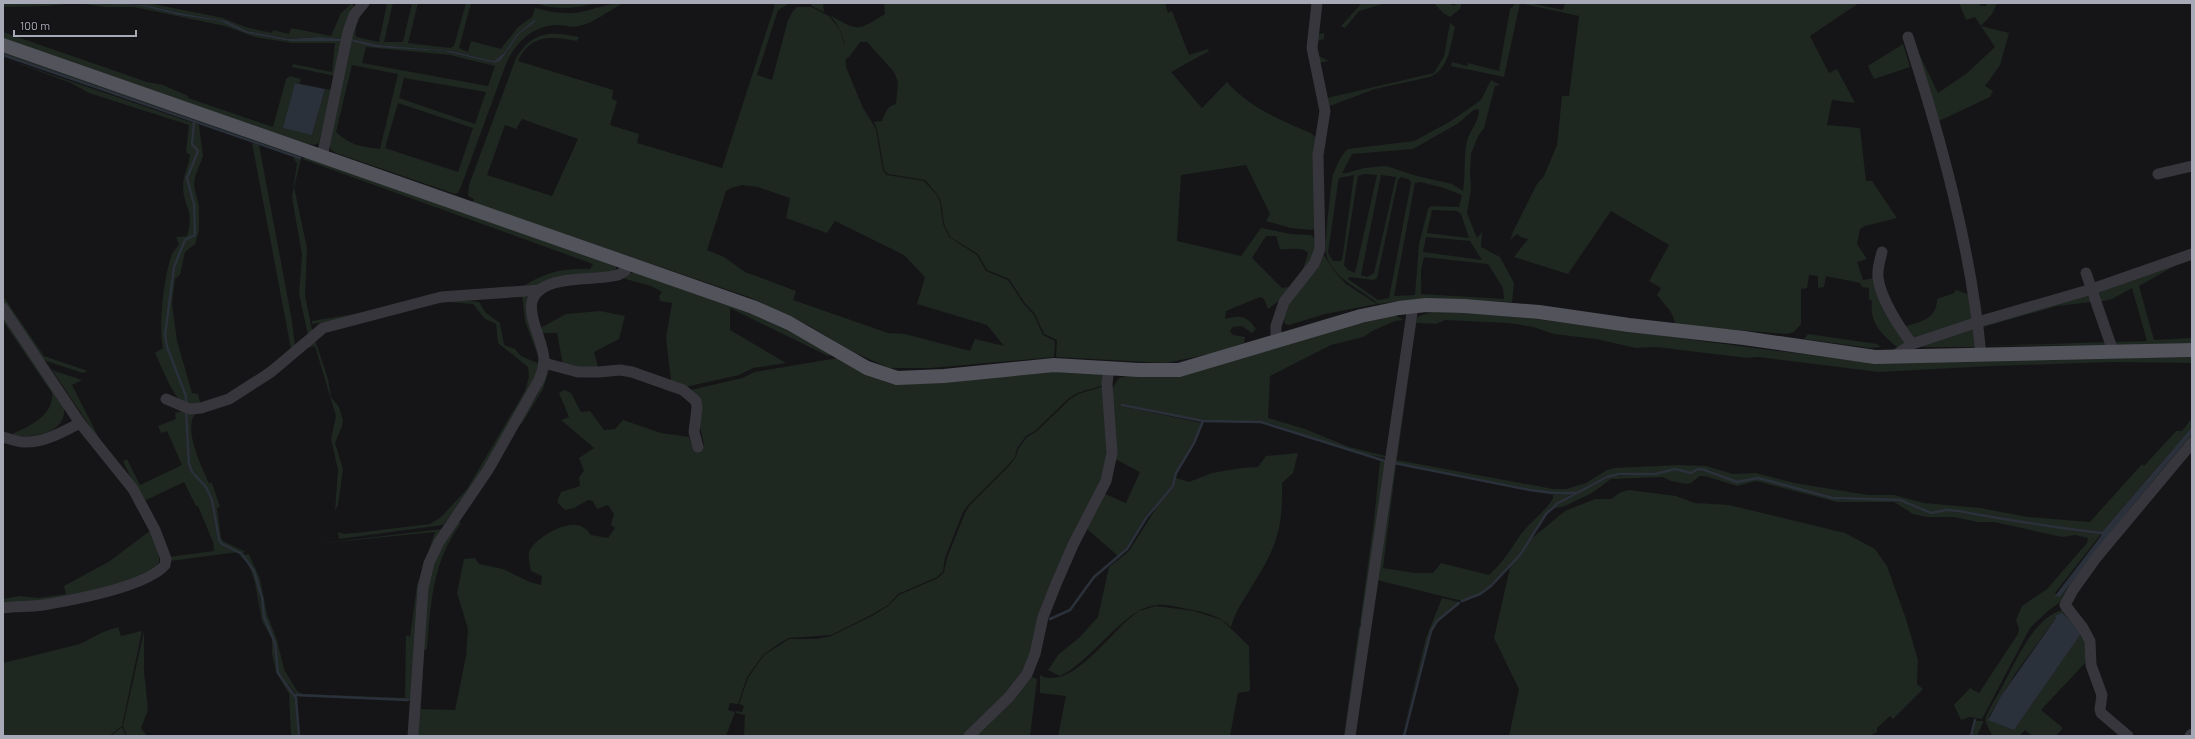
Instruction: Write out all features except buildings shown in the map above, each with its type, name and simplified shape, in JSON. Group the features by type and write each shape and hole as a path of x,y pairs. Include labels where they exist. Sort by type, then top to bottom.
{"main road":[{"path":"3,45 771,314 842,352 867,368 886,376 912,378 1054,365 1109,367 1139,370 1179,370 1361,316 1412,306 1464,306 1539,312 1629,325 1744,338 1860,355 1981,355 2192,350"}],"street":[{"path":"1276,342 1276,326 1284,302 1314,264 1320,248 1318,155 1325,111 1312,48 1317,3"},
{"path":"322,157 348,32 358,5"},
{"path":"1908,37 1930,105 1956,212 1978,322 1981,355"},
{"path":"2158,174 2192,166"},
{"path":"1882,252 1878,270 1879,282 1902,331 1912,344"},
{"path":"1894,356 1912,344 1978,322 2092,289 2192,254"},
{"path":"413,736 423,588 429,563 439,542 484,477 539,380 544,362 531,314 531,302 540,290 551,284 568,280 618,275 625,271 629,263"},
{"path":"2086,273 2114,351"},
{"path":"166,399 190,409 201,408 229,399 271,372 323,328 353,319 441,297 540,290"},
{"path":"1350,736 1412,306"},
{"path":"3,308 80,423 100,450 123,474 133,489 158,535 166,559 166,565 145,579 123,587 43,605 3,608"},
{"path":"544,362 578,372 620,370 632,372 683,390 696,401 697,408 694,432 698,447"},
{"path":"969,736 1009,697 1027,674 1035,654 1043,617 1056,584 1072,545 1106,481 1112,453 1107,384 1109,367"},
{"path":"3,437 19,441 33,441 49,437 80,423"},
{"path":"2128,736 2101,713 2100,709 2102,695 2092,665 2090,641 2083,628 2065,605 2073,590 2096,558 2192,442"}],"shaded area":[{"path":"3,3 73,3 47,6 3,7"},
{"path":"95,3 145,5 226,21 247,31 289,39 320,37 342,39 341,41 290,41 246,33 220,21 178,15 143,6"},
{"path":"127,3 148,3 223,18 245,27 272,33 273,30 289,34 291,28 331,36 341,13 350,5 350,3 353,3 353,8 335,76 292,67 293,64 332,72 335,43 292,43 255,37 225,26 134,7 105,7 82,4 143,6 178,15 220,21 246,33 290,41 341,41 341,39 320,37 289,39 247,31 226,21 145,5"},
{"path":"368,3 371,3 357,23 355,32 356,37 379,42 387,3 393,3 384,42 403,42 412,3 418,3 408,43 450,48 454,46 466,3 471,3 459,48 468,52 471,41 501,49 518,27 532,17 535,8 552,12 569,13 581,12 612,4 623,3 585,24 574,27 557,25 540,28 520,42 506,64 462,184 458,193 455,194 331,150 329,146 351,41 386,47 443,51 495,63 506,53 519,34 534,20 517,34 504,53 494,61 451,51 379,45 352,39 351,29","holes":["366,47 450,55 495,66 488,86 362,63","352,65 398,74 380,149 356,145 346,140 336,132","404,78 486,92 475,124 399,98","398,103 473,128 458,172 385,148"]},
{"path":"534,3 596,3 581,7 558,8"},
{"path":"768,3 790,3 778,10 757,75 772,80 788,20 797,7 811,7 829,16 840,30 845,47 846,67 863,108 876,129 883,171 887,175 924,181 936,194 940,202 943,224 949,237 977,255 986,271 1008,280 1023,303 1034,315 1043,335 1055,341 1054,357 931,368 889,368 851,351 808,325 749,297 472,203 474,199 468,196 469,185 516,58 529,42 543,35 559,34 579,37 577,41 551,38 535,41 523,52 518,61 613,90 612,99 617,101 610,125 639,134 637,143 722,168 775,5","holes":["522,119 578,139 552,196 487,175 505,125 516,129","742,185 758,187 790,198 786,218 827,233 835,221 904,255 925,277 917,304 987,325 1004,346 975,339 970,351 905,334 888,333 793,300 796,291 745,272 724,257 707,250 726,191"]},
{"path":"810,3 823,3 824,12 812,6"},
{"path":"884,3 1165,3 1168,13 1172,11 1189,55 1208,49 1209,51 1171,72 1202,108 1227,82 1255,106 1277,118 1311,133 1315,137 1316,146 1316,227 1312,230 1291,228 1266,221 1270,214 1246,165 1181,175 1177,241 1241,256 1261,228 1291,234 1311,235 1315,239 1317,250 1301,276 1308,253 1299,249 1280,249 1276,236 1266,236 1252,258 1282,288 1294,286 1284,297 1268,309 1264,299 1260,297 1226,311 1225,319 1243,317 1253,324 1256,329 1252,333 1242,326 1233,327 1230,331 1233,335 1245,337 1244,343 1214,353 1166,363 1056,357 1057,340 1044,334 1035,314 1024,302 1009,279 987,270 978,254 950,237 944,224 941,202 937,194 925,180 888,174 884,170 877,129 874,122 882,121 888,108 896,104 898,82 894,72 867,42 860,42 850,56 845,60 844,41 838,26 830,15 853,27 863,26 885,14"},
{"path":"1318,3 1321,3 1316,35 1324,33 1324,39 1317,41 1317,55 1329,61 1318,63 1327,98 1434,73 1444,56 1450,23 1455,27 1448,56 1442,68 1430,77 1375,89 1327,107 1318,76 1313,46"},
{"path":"1362,3 1386,3 1359,11 1345,28 1341,26"},
{"path":"1434,3 1448,3 1454,6 1457,3 1462,3 1460,9 1450,17 1443,13"},
{"path":"1516,3 1520,3 1504,77 1451,66 1452,62 1467,66 1468,63 1499,71 1510,9"},
{"path":"1520,3 1529,3 1563,10 1565,3 1859,3 1810,36 1829,73 1837,69 1855,103 1832,100 1827,125 1860,128 1866,181 1872,181 1897,218 1865,226 1860,229 1857,244 1867,259 1857,262 1863,280 1874,278 1906,343 1898,348 1878,328 1873,316 1872,301 1869,299 1869,288 1862,287 1860,283 1826,276 1824,287 1818,288 1818,276 1809,275 1807,288 1801,289 1801,324 1794,332 1787,334 1676,325 1671,312 1657,295 1661,288 1649,281 1669,245 1611,211 1568,274 1514,257 1528,239 1517,234 1510,240 1513,232 1537,184 1544,176 1557,145 1562,96 1569,96 1579,16"},
{"path":"1959,3 1978,3 1981,6 1986,6 1987,3 1997,3 1992,14 1981,26 1975,17 1966,20"},
{"path":"534,20 536,21 519,34 501,60 495,63 443,51 375,47 351,41 352,39 379,45 451,51 494,61 504,53 517,34"},
{"path":"1981,26 2009,33 2000,65 1985,86 1993,91 1990,97 1939,121 1913,41 1938,93 1966,74 1995,47"},
{"path":"3,32 147,82 163,85 188,96 188,98 273,127 286,79 290,76 301,79 300,83 296,83 312,135 325,89 332,90 319,143 314,145 308,144 3,39"},
{"path":"1903,44 1910,67 1874,79 1868,66"},
{"path":"3,52 302,156 302,157 3,55"},
{"path":"3,58 193,123 191,144 197,151 187,178 193,204 195,235 185,240 173,267 164,335 166,347 186,396 186,404 181,401 172,390 155,353 163,348 161,327 164,287 172,254 179,244 176,237 187,236 189,227 190,220 183,186 190,155 186,152 189,125 89,93 71,83"},
{"path":"1491,80 1500,85 1495,86 1484,128 1478,136 1471,154 1471,189 1467,213 1477,238 1482,232 1481,247 1500,257 1514,283 1512,302 1417,299 1378,304 1341,277 1335,271 1326,254 1329,202 1332,180 1339,161 1348,149 1414,141 1451,121 1481,100","holes":["1475,109 1479,110 1478,118 1467,141 1463,191 1452,184 1417,176 1386,166 1364,168 1342,173 1352,154 1413,149 1457,124","1364,174 1377,175 1355,273 1348,270 1344,265 1358,176","1354,175 1341,261 1333,261 1328,253 1339,178","1381,175 1396,177 1374,273 1367,277 1361,275","1401,177 1410,180 1411,183 1389,298 1378,300 1348,279 1350,277 1373,280 1377,278 1398,180","1420,182 1441,187 1462,195 1459,207 1431,206 1428,209 1419,244 1415,295 1394,296 1415,183","1432,210 1457,211 1461,214 1469,238 1427,233","1426,237 1470,241 1482,260 1423,252","1424,257 1488,264 1503,288 1504,299 1421,294 1421,270"]},
{"path":"295,83 325,89 312,135 283,128"},
{"path":"195,123 199,125 203,156 195,177 194,186 199,206 199,231 195,244 185,252 180,275 175,279 172,304 177,341 192,393 198,394 201,405 238,390 291,349 252,143 259,145 292,321 295,346 308,335 299,294 302,255 292,197 297,164 293,157 301,159 294,187 307,248 305,296 313,334 290,355 253,382 233,394 215,402 199,406 187,404 187,396 167,347 165,335 175,267 185,241 196,235 194,204 188,178 198,151 192,143"},
{"path":"306,157 616,266 616,270 615,272 533,288 524,286 547,274 572,269 590,269 593,264 302,159"},
{"path":"1322,252 1334,271 1346,284 1377,304 1325,314 1289,325 1285,324 1282,311"},
{"path":"2178,264 2139,286 2154,340 2192,338 2192,343 2117,346 2113,342 2147,341 2132,288 2112,299 2099,302 2097,289"},
{"path":"633,272 740,308 791,332 832,355 828,356 730,308 730,330 786,363 753,368 739,375 685,387 671,381 666,338 672,303 660,301 659,296 662,292 651,286 622,278"},
{"path":"1956,290 1968,294 1972,320 1914,341 1903,327 1926,319 1934,312 1937,299 1954,293"},
{"path":"2086,294 2091,302 2057,306 1980,328 1981,323"},
{"path":"522,295 528,295 527,314 537,343 541,368 475,485 443,525 339,539 338,532 344,534 430,524 441,517 467,489 525,391 529,377 528,367 498,343 496,324 485,319 473,304 447,302 427,305 453,300 479,302 486,313 500,323 504,345 515,349 521,356 537,363 539,361 538,356 525,321"},
{"path":"3,296 44,356 88,371 83,373 43,360 3,302"},
{"path":"378,310 334,321 312,324 312,321"},
{"path":"3,311 64,408 63,417 60,424 46,433 27,436 10,435 32,424 44,414 52,401 52,393 3,321"},
{"path":"600,311 625,316 619,339 594,352 599,370 563,365 557,333 542,333 540,328 566,314"},
{"path":"1433,312 1468,313 1527,318 1863,362 2192,357 2192,363 2113,362 1991,366 1879,372 1758,357 1747,358 1656,347 1636,348 1596,339 1554,334 1533,327 1509,323 1445,320 1436,324 1416,323 1397,460 1553,489 1566,489 1586,483 1607,470 1615,468 1679,465 1706,466 1733,474 1756,473 1794,483 1868,495 1894,495 1924,503 1980,508 2028,517 2090,522 2142,464 2144,466 2176,431 2182,431 2192,418 2192,427 2102,532 2066,528 1959,510 1946,509 1931,513 1908,502 1890,499 1842,499 1758,478 1737,482 1710,470 1698,469 1691,472 1675,468 1654,473 1619,473 1607,476 1577,492 1552,493 1394,463 1396,465 1383,568 1415,573 1433,573 1441,563 1489,575 1503,560 1522,533 1550,503 1553,495 1573,493 1550,508 1515,561 1491,586 1479,594 1462,601 1377,580 1413,323 1419,316"},
{"path":"1395,315 1404,320 1395,321 1374,330 1363,337 1331,345 1270,376 1268,418 1305,429 1349,447 1386,456 1385,458 1360,453 1272,424 1261,422 1203,421 1121,404 1121,406 1202,423 1175,473 1172,486 1145,517 1125,550 1118,556 1087,529 1105,494 1126,503 1140,472 1113,458 1113,387 1119,378 1279,344"},
{"path":"1973,326 1976,345 1974,347 1918,347"},
{"path":"1808,334 1877,344 1881,347 1870,348 1804,339"},
{"path":"315,340 328,379 331,397 339,407 343,420 335,443 343,469 338,505 335,511 338,470 331,439 336,416 315,346 303,349"},
{"path":"2107,342 2105,345 1981,346"},
{"path":"838,358 870,376 891,384 1063,371 1099,373 1102,375 1104,385 1077,393 1068,399 1035,431 1026,436 1017,448 1015,457 963,512 945,558 943,571 937,577 898,594 888,605 831,635 789,638 763,655 747,677 738,704 730,703 728,710 735,712 726,736 417,736 427,586 440,549 459,522 461,523 451,538 444,553 435,583 427,649 424,650 421,709 455,710 466,656 468,629 457,593 464,559 475,558 479,564 503,569 530,582 541,585 542,576 531,571 529,552 536,542 542,537 556,529 576,525 585,528 591,535 608,538 615,528 611,525 614,514 608,505 597,509 593,501 588,500 574,508 565,510 557,502 561,492 580,486 579,477 584,471 579,458 594,448 561,420 569,417 559,393 564,390 571,393 581,412 590,411 604,430 615,429 623,420 661,433 689,437 693,449 699,449 704,444 691,390 742,378 755,372"},
{"path":"550,367 543,389 521,425 521,420 537,396"},
{"path":"52,370 82,380 72,385 103,446"},
{"path":"1105,386 1107,453 1105,472 1031,655 1017,682 964,736 744,736 745,715 736,713 736,711 742,712 744,706 739,704 748,678 764,655 789,639 817,639 831,636 872,616 888,606 899,595 938,578 944,572 947,558 965,513 970,505 1009,466 1016,457 1018,449 1027,437 1036,432 1069,400 1078,394"},
{"path":"185,410 189,468 205,487 211,501 218,541 225,547 238,552 170,561 168,557 214,551 213,542 198,506 196,506 184,482 142,502 123,461 127,459 140,485 182,465 167,431 161,433 158,426 176,419 175,413"},
{"path":"187,410 196,413 192,420 192,438 198,458 209,483 212,483 220,507 217,508 221,538 223,541 246,552 242,553 226,546 219,540 213,500 206,487 190,468"},
{"path":"2192,427 2192,434 2060,597 2055,596 2101,536 2102,532"},
{"path":"2192,434 2192,439 2063,600 2048,611 2030,628 1982,719 1969,717 1961,720 1954,705 1970,688 1979,693 2018,634 2019,629 2016,620 2022,606 2047,589 2087,543 2088,538 2075,535 2062,537 1994,522 1977,522 1954,517 1927,517 1913,514 1894,502 1837,502 1756,481 1737,486 1705,476 1700,476 1691,483 1687,484 1671,481 1663,477 1611,479 1592,493 1565,506 1551,509 1566,499 1612,476 1654,474 1675,470 1691,473 1699,470 1710,471 1737,483 1758,479 1842,500 1862,499 1900,501 1931,514 1946,511 1959,512 2101,534 2055,593 2060,597"},
{"path":"1298,453 1293,473 1282,483 1280,523 1274,545 1263,568 1238,609 1231,627 1217,617 1199,611 1157,605 1145,608 1121,624 1072,669 1060,676 1048,670 1059,654 1080,637 1098,617 1109,567 1129,551 1160,502 1174,487 1176,478 1189,482 1212,473 1241,468 1258,467 1266,456"},
{"path":"1380,461 1385,462 1363,624 1360,623 1374,520"},
{"path":"1629,490 1676,496 1695,503 1729,505 1845,533 1875,549 1887,566 1906,619 1918,660 1917,684 1923,689 1893,719 1890,716 1877,728 1877,732 1869,736 1509,736 1519,689 1494,638 1510,568 1531,539 1565,511 1595,499 1611,499 1621,492"},
{"path":"442,529 427,563 411,700 296,694 279,673 276,643 264,617 259,584 252,566 244,555 249,554 260,579 267,614 277,640 284,669 297,691 303,694 405,698 406,635 410,637 417,585 435,532 316,544"},
{"path":"151,530 159,557 159,562 156,567 140,579 68,597 3,606 3,599 19,596 38,598 66,594 64,586 110,561"},
{"path":"239,555 242,555 251,566 258,585 263,617 275,643 278,673 296,698 298,736 291,736 289,694 276,672 272,654 272,639 262,621 255,583 250,568 246,561"},
{"path":"1442,598 1459,602 1436,621 1430,631 1402,736 1426,638"},
{"path":"1156,606 1194,611 1222,620 1249,646 1250,691 1238,693 1230,736 1058,736 1066,696 1040,693 1040,675 1051,678 1063,676 1076,669 1100,648 1130,618 1139,611"},
{"path":"2062,610 2085,634 2087,661 2041,710 2063,728 2056,736 2032,736 2025,730 2019,736 1992,736 1985,720 1988,711 2026,642 2042,622","holes":["2058,616 2081,632 2014,730 1988,718 2015,674 2056,618 2055,617"]},
{"path":"2062,613 2082,632 2014,730 1988,720 2001,696 2056,618 2055,616"},
{"path":"1359,626 1362,627 1347,736 1344,736"},
{"path":"118,627 121,636 142,631 122,726 109,736 3,736 3,663 80,644 103,632"},
{"path":"144,631 144,671 148,710 141,728 147,736 127,736 123,726"},
{"path":"1032,677 1037,679 1030,736 974,736"},
{"path":"1976,721 1983,721 1983,723 1977,736 1972,736"},
{"path":"122,727 126,736 111,736"}],"waterway":[{"path":"3,55 300,158"},
{"path":"186,404 186,396 167,347 165,335 174,267 185,240 195,235 194,204 187,178 198,151 192,144 194,122"},
{"path":"1122,405 1203,421 1261,422 1385,461"},
{"path":"186,410 189,464 192,472 206,487 212,500 219,540 222,544 242,554 254,571 262,598 264,617 275,643 278,673 296,698 299,736"},
{"path":"1050,619 1070,610 1094,577 1127,549 1146,518 1173,486 1176,473 1194,443 1203,421"},
{"path":"1394,463 1530,490 1553,493 1577,493"},
{"path":"1462,601 1480,594 1491,586 1520,555 1546,514 1558,503 1607,477 1619,474 1655,474 1675,469 1691,473 1698,469 1705,470 1737,482 1758,478 1833,498 1900,500 1931,513 1946,510 1959,511 2101,533"},
{"path":"1404,736 1431,631 1437,621 1459,603"},
{"path":"295,695 408,700"},
{"path":"1971,736 1975,720"}]}
